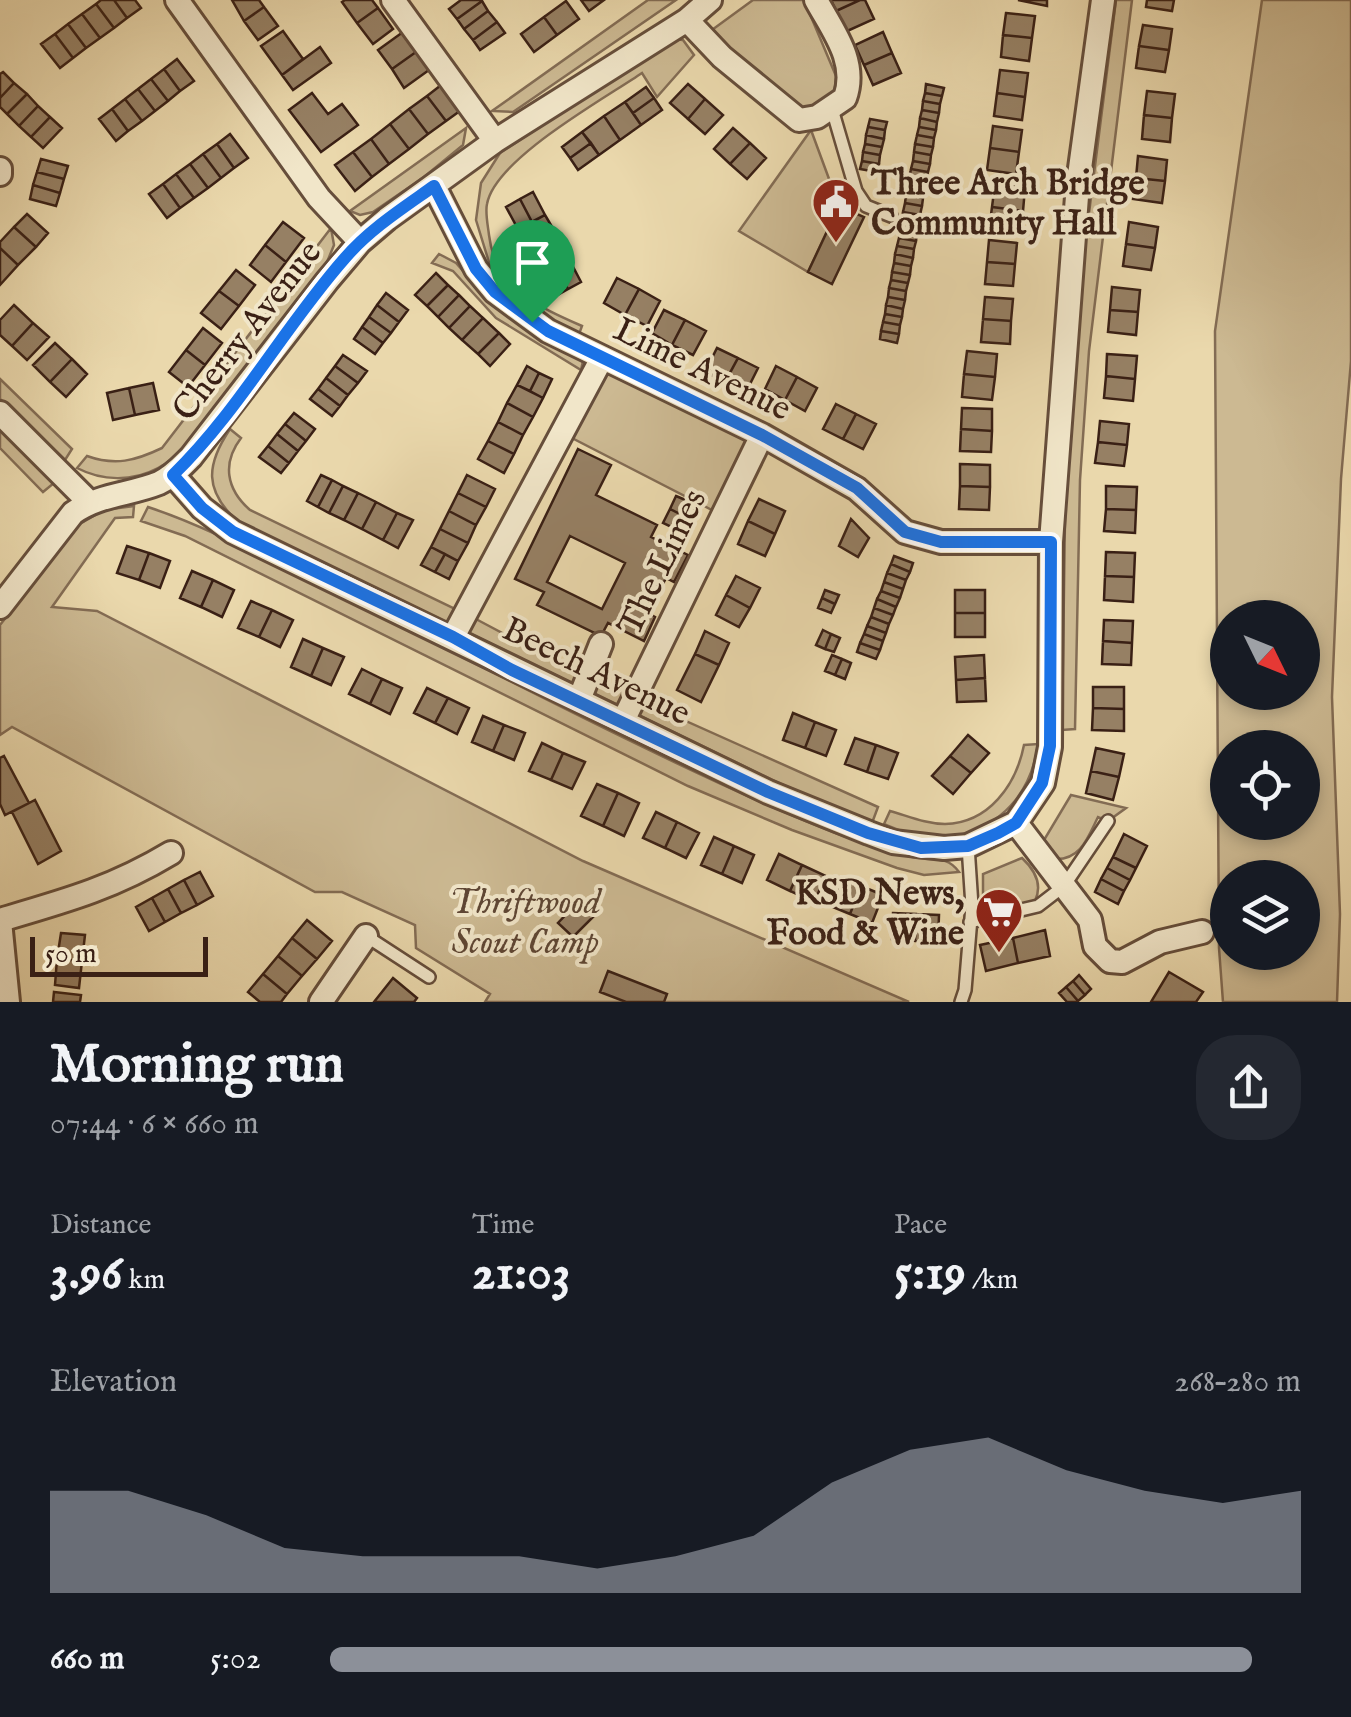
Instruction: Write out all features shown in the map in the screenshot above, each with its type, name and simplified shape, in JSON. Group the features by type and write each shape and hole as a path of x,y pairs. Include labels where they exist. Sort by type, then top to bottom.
{"street":[{"path":"177,0 319,198 360,242"},
{"path":"393,0 495,141"},
{"name":"Cherry Avenue","path":"0,607 58,530 89,502 173,475 207,438 360,242 495,141 686,20 710,0"},
{"path":"686,20 722,57 798,120 817,118 845,98 850,74 844,52 816,0"},
{"path":"1103,0 1078,183 1051,542 1050,746 1042,783 1016,823 1090,920 1094,946 1110,961 1122,962 1160,942 1202,932"},
{"name":"Lime Avenue","path":"434,186 476,269 495,292 532,322 762,435 857,488 905,532 941,542 1051,542"},
{"path":"453,637 602,358"},
{"path":"0,413 89,502"},
{"name":"The Limes","path":"623,721 762,435"},
{"name":"Beech Avenue","path":"173,475 202,508 233,532 768,792 881,838 921,848 968,846 1016,823"},
{"path":"580,700 601,644"},
{"path":"8,1002 0,921 114,884 172,853"},
{"path":"321,1002 366,936"}],"lane":[{"path":"832,109 856,191 866,206 891,216"},
{"path":"970,922 1038,906 1064,886 1108,821"},
{"path":"961,1002 970,922 968,846"},
{"path":"366,936 429,977"}],"green space":[{"path":"648,0 676,0 513,112 492,111"},
{"path":"753,0 804,0 836,76 834,96 802,115 705,35"},
{"path":"1116,0 1132,0 1089,351 1080,480 1075,729 1062,730 1065,518 1077,308"},
{"path":"1262,0 1351,0 1351,361 1341,479 1332,697 1340,914 1337,1002 1223,1002 1221,970 1320,970 1320,860 1218,860 1218,840 1320,840 1320,730 1218,730 1217,710 1320,710 1320,600 1217,600 1215,331"},
{"path":"672,39 683,40 694,55 657,97 642,73 530,150 509,168 487,204 489,235 500,269 535,303 582,326 578,337 518,302 492,272 476,220 481,183 500,153"},
{"path":"466,128 463,145 424,177 373,212 360,215 350,211"},
{"path":"811,130 839,206 808,272 739,231"},
{"path":"331,228 334,245 325,267 181,451 158,468 128,478 107,477 77,468 87,456 125,461 162,448"},
{"path":"439,254 456,263 486,297 579,356 583,361 581,370 496,318 453,271 432,263"},
{"path":"605,370 749,437 712,510 570,437"},
{"path":"0,379 72,449 65,460 0,399"},
{"path":"0,428 54,483 43,492 0,448"},
{"path":"230,429 241,438 231,457 229,476 250,510 574,671 878,807 872,823 781,784 237,521 219,499 212,477 216,454"},
{"name":"Thriftwood Scout Camp","path":"134,506 133,517 115,518 52,607 97,611 583,861 909,1002 485,1002 490,994 416,948 415,925 342,892 315,892 12,727 0,735 0,625 78,525 104,510"},
{"path":"148,507 242,547 763,803 874,847 944,861 959,872 924,875 897,868 688,786 185,536 141,521"},
{"path":"1038,744 1033,766 1014,802 984,826 944,837 912,834 884,824 890,811 938,824 975,817 1007,787 1024,745"},
{"path":"1071,795 1126,808 1108,821 1098,817 1077,851 1055,859 1041,845"},
{"path":"1022,858 1036,878 1035,901 983,911 983,874"}],"building":[{"path":"114,0 127,18 114,28 96,4"},
{"path":"114,0 135,0 141,8 127,18"},
{"path":"232,0 259,0 264,7 244,21"},
{"path":"372,0 378,8 357,23 342,2"},
{"path":"461,0 482,1 457,19 449,9"},
{"path":"581,0 604,0 589,11"},
{"path":"831,0 860,0 836,11"},
{"path":"865,0 874,19 845,32 836,11"},
{"path":"1018,0 1047,0 1047,6"},
{"path":"1147,0 1174,0 1172,11 1146,7"},
{"path":"482,1 488,11 464,29 457,19"},
{"path":"566,1 579,19 557,35 544,17"},
{"path":"96,4 114,28 100,38 82,14"},
{"path":"264,7 278,26 258,40 244,21"},
{"path":"378,8 393,29 373,44 357,23"},
{"path":"488,11 497,22 473,40 464,29"},
{"path":"1006,13 1035,16 1032,38 1003,35"},
{"path":"82,14 100,38 86,48 68,24"},
{"path":"544,17 557,35 534,52 521,34"},
{"path":"497,22 505,33 480,50 473,40"},
{"path":"68,24 86,48 73,58 55,34"},
{"path":"1143,25 1172,29 1169,50 1139,46"},
{"path":"283,31 303,59 282,75 261,46"},
{"path":"403,32 416,52 392,69 378,50"},
{"path":"883,32 892,53 864,65 855,45"},
{"path":"55,34 73,58 60,68 41,44"},
{"path":"1003,35 1032,38 1029,61 1001,57"},
{"path":"1139,46 1169,50 1165,72 1136,68"},
{"path":"320,47 331,63 293,90 282,75"},
{"path":"416,52 429,70 404,88 392,69"},
{"path":"892,53 901,73 873,85 864,65"},
{"path":"177,59 194,81 180,91 164,69"},
{"path":"164,69 180,91 168,101 151,79"},
{"path":"1000,70 1028,73 1025,97 997,93"},
{"path":"3,72 14,83 0,98 0,74"},
{"path":"151,79 168,101 155,111 138,89"},
{"path":"445,82 464,108 446,121 427,96"},
{"path":"14,83 27,94 7,114 0,107 0,98"},
{"path":"688,84 705,99 688,119 670,103"},
{"path":"926,84 944,88 942,96 925,93"},
{"path":"646,87 654,98 633,113 625,102"},
{"path":"138,89 155,111 142,121 125,99"},
{"path":"1147,91 1175,94 1172,118 1144,115"},
{"path":"312,93 328,114 342,104 358,125 321,152 289,110"},
{"path":"925,93 942,96 940,104 923,101"},
{"path":"997,93 1025,97 1022,120 994,116"},
{"path":"27,94 38,106 19,126 7,114"},
{"path":"427,96 446,121 428,134 409,109"},
{"path":"654,98 662,110 641,125 633,113"},
{"path":"125,99 142,121 128,131 112,109"},
{"path":"705,99 723,115 705,134 688,119"},
{"path":"923,101 940,104 939,113 922,110"},
{"path":"625,102 641,125 620,140 604,116"},
{"path":"38,106 50,117 31,137 19,126"},
{"path":"112,109 128,131 116,141 99,119"},
{"path":"409,109 428,134 409,149 390,124"},
{"path":"922,110 939,113 937,122 920,118"},
{"path":"1144,115 1172,118 1170,142 1142,139"},
{"path":"604,116 620,140 599,155 582,132"},
{"path":"50,117 62,128 43,148 31,137"},
{"path":"920,118 937,122 936,130 919,127"},
{"path":"870,119 887,122 885,130 868,127"},
{"path":"390,124 409,149 389,164 371,139"},
{"path":"993,126 1022,130 1019,152 990,148"},
{"path":"868,127 885,130 884,139 866,135"},
{"path":"919,127 936,130 934,138 917,135"},
{"path":"733,128 750,143 730,164 714,149"},
{"path":"582,132 591,143 570,158 562,147"},
{"path":"230,134 248,158 234,168 217,144"},
{"path":"866,135 884,139 882,147 865,144"},
{"path":"917,135 934,138 933,147 915,144"},
{"path":"371,139 389,164 372,177 353,152"},
{"path":"591,143 599,155 578,170 570,158"},
{"path":"750,143 766,158 747,179 730,164"},
{"path":"217,144 234,168 221,178 203,154"},
{"path":"865,144 882,147 880,155 863,152"},
{"path":"915,144 933,147 931,155 914,152"},
{"path":"990,148 1019,152 1016,174 987,170"},
{"path":"353,152 372,177 355,191 335,165"},
{"path":"863,152 880,155 879,164 862,161"},
{"path":"914,152 931,155 930,164 913,161"},
{"path":"203,154 221,178 208,188 190,164"},
{"path":"1138,156 1167,160 1165,181 1136,178"},
{"path":"41,159 68,166 64,179 37,172"},
{"path":"862,161 879,164 877,172 860,169"},
{"path":"913,161 930,164 928,172 911,169"},
{"path":"190,164 208,188 194,198 176,174"},
{"path":"911,169 928,172 926,181 909,178"},
{"path":"37,172 64,179 60,193 33,185"},
{"path":"176,174 194,198 180,208 163,184"},
{"path":"909,178 926,181 925,189 908,186"},
{"path":"1136,178 1165,181 1162,203 1133,199"},
{"path":"163,184 180,208 167,218 149,194"},
{"path":"995,184 1025,188 1023,211 992,207"},
{"path":"33,185 60,193 56,206 30,199"},
{"path":"908,186 925,189 923,198 906,195"},
{"path":"533,192 545,215 532,222 520,199"},
{"path":"906,195 923,198 922,206 905,203"},
{"path":"520,199 532,222 518,229 506,207"},
{"path":"905,203 922,206 920,215 903,212"},
{"name":"Three Arch Bridge Community Hall","path":"839,206 864,217 832,284 808,272"},
{"path":"992,207 1023,211 1020,234 989,230"},
{"path":"903,212 920,215 919,224 902,220"},
{"path":"27,214 48,233 36,247 14,227"},
{"path":"545,215 558,237 530,252 518,229"},
{"path":"902,220 919,224 917,232 900,229"},
{"path":"283,222 304,238 286,262 265,245"},
{"path":"1129,222 1158,227 1155,248 1126,244"},
{"path":"14,227 36,247 18,265 0,248 0,242"},
{"path":"900,229 917,232 916,241 899,238"},
{"path":"558,237 569,259 542,274 530,252"},
{"path":"899,238 916,241 914,249 897,246"},
{"path":"989,240 1017,243 1015,264 987,262"},
{"path":"1126,244 1155,248 1151,270 1123,266"},
{"path":"265,245 286,262 271,282 250,265"},
{"path":"897,246 914,249 913,258 895,254"},
{"path":"0,248 18,265 0,285"},
{"path":"895,254 913,258 911,266 894,263"},
{"path":"569,259 581,282 568,289 556,267"},
{"path":"987,262 1015,264 1013,286 985,284"},
{"path":"894,263 911,266 910,275 892,272"},
{"path":"556,267 568,289 554,297 542,274"},
{"path":"236,270 255,285 239,306 219,291"},
{"path":"892,272 910,275 908,283 891,280"},
{"path":"436,273 448,285 427,306 415,295"},
{"path":"617,278 639,289 625,315 604,303"},
{"path":"891,280 908,283 906,291 889,288"},
{"path":"448,285 459,295 438,317 427,306"},
{"path":"1112,287 1140,290 1138,312 1110,310"},
{"path":"889,288 906,291 905,300 888,297"},
{"path":"639,289 660,301 647,326 625,315"},
{"path":"219,291 239,306 221,329 201,313"},
{"path":"386,293 408,310 399,322 377,305"},
{"path":"459,295 470,306 449,328 438,317"},
{"path":"888,297 905,300 903,309 886,305"},
{"path":"985,297 1013,299 1011,321 983,319"},
{"path":"14,305 33,323 12,346 0,335 0,320"},
{"path":"377,305 399,322 391,333 369,317"},
{"path":"886,305 903,309 902,317 885,314"},
{"path":"470,306 483,318 462,340 449,328"},
{"path":"664,310 685,320 672,345 652,333"},
{"path":"1110,310 1138,312 1136,335 1108,332"},
{"path":"885,314 902,317 900,325 883,322"},
{"path":"369,317 391,333 383,343 362,327"},
{"path":"483,318 499,333 478,354 462,340"},
{"path":"983,319 1011,321 1010,344 981,342"},
{"path":"685,320 706,331 693,355 672,345"},
{"path":"883,322 900,325 899,334 881,331"},
{"path":"33,323 49,337 27,360 12,346"},
{"path":"362,327 383,343 375,354 354,339"},
{"path":"203,328 222,343 205,365 186,350"},
{"path":"881,331 899,334 897,343 880,339"},
{"path":"499,333 510,344 490,366 478,354"},
{"path":"55,343 72,359 50,382 33,365"},
{"path":"717,348 738,358 725,382 705,372"},
{"path":"186,350 205,365 188,387 169,372"},
{"path":"967,351 997,354 995,377 964,374"},
{"path":"1107,354 1137,356 1135,379 1106,376"},
{"path":"343,355 367,371 358,383 335,366"},
{"path":"738,358 758,368 746,392 725,382"},
{"path":"72,359 87,374 66,397 50,382"},
{"path":"335,366 358,383 348,395 326,378"},
{"path":"527,366 539,373 530,391 517,385"},
{"path":"776,366 797,377 785,400 765,389"},
{"path":"539,373 552,379 543,398 530,391"},
{"path":"964,374 995,377 992,400 962,397"},
{"path":"1106,376 1135,379 1133,401 1104,398"},
{"path":"797,377 817,388 805,411 785,400"},
{"path":"326,378 348,395 340,406 318,389"},
{"path":"153,383 159,410 135,415 129,388"},
{"path":"517,385 543,398 533,417 507,403"},
{"path":"129,388 135,415 113,420 107,393"},
{"path":"318,389 340,406 332,416 310,399"},
{"path":"507,403 533,417 523,435 498,422"},
{"path":"836,404 856,414 843,439 823,429"},
{"path":"962,408 992,409 992,431 961,429"},
{"path":"294,413 315,429 306,441 285,424"},
{"path":"856,414 876,424 863,449 843,439"},
{"path":"1100,421 1129,424 1127,445 1098,442"},
{"path":"498,422 523,435 514,454 488,441"},
{"path":"285,424 306,441 298,451 277,434"},
{"path":"961,429 992,431 991,452 960,451"},
{"path":"277,434 298,451 289,463 268,446"},
{"path":"488,441 514,454 504,473 478,459"},
{"path":"1098,442 1127,445 1124,466 1095,463"},
{"path":"268,446 289,463 281,473 259,457"},
{"path":"578,449 611,465 596,495 657,525 651,537 688,555 674,582 666,578 648,613 655,617 644,641 608,623 601,636 537,605 544,592 515,579","holes":["570,536 625,563 602,609 547,582"]},
{"path":"960,464 990,465 990,487 960,486"},
{"path":"321,475 332,480 318,507 307,501"},
{"path":"467,475 495,489 486,507 458,493"},
{"path":"332,480 343,486 329,513 318,507"},
{"path":"343,486 358,493 344,520 329,513"},
{"path":"960,486 990,487 989,510 959,509"},
{"path":"1106,486 1137,487 1136,510 1106,509"},
{"path":"358,493 376,502 362,529 344,520"},
{"path":"458,493 486,507 476,525 449,511"},
{"path":"676,496 695,504 688,518 670,509"},
{"path":"759,499 785,511 775,534 748,521"},
{"path":"376,502 397,513 383,540 362,529"},
{"path":"670,509 688,518 682,532 663,523"},
{"path":"1106,509 1136,510 1135,533 1104,531"},
{"path":"449,511 476,525 468,543 440,529"},
{"path":"397,513 413,520 398,548 383,540"},
{"path":"851,519 869,538 858,557 839,546"},
{"path":"748,521 775,534 765,556 738,544"},
{"path":"440,529 468,543 458,561 431,547"},
{"path":"127,546 149,553 139,580 117,573"},
{"path":"431,547 445,554 435,572 421,565"},
{"path":"1106,552 1135,553 1134,577 1105,576"},
{"path":"149,553 170,561 160,588 139,580"},
{"path":"445,554 458,561 449,579 435,572"},
{"path":"894,556 913,563 910,572 891,564"},
{"path":"891,564 910,572 906,580 887,573"},
{"path":"192,571 213,580 201,607 180,598"},
{"path":"887,573 906,580 903,589 884,582"},
{"path":"736,576 760,588 750,608 726,595"},
{"path":"1105,576 1134,577 1133,602 1104,600"},
{"path":"213,580 234,590 222,617 201,607"},
{"path":"884,582 903,589 900,598 881,591"},
{"path":"825,590 839,595 835,604 822,598"},
{"path":"955,590 985,590 985,613 955,613"},
{"path":"881,591 900,598 896,607 877,599"},
{"path":"726,595 750,608 739,627 716,615"},
{"path":"822,598 835,604 831,613 818,608"},
{"path":"877,599 896,607 893,615 874,608"},
{"path":"251,601 272,610 259,637 238,628"},
{"path":"874,608 893,615 889,624 871,617"},
{"path":"272,610 293,620 280,647 259,637"},
{"path":"955,613 985,613 985,637 955,637"},
{"path":"871,617 889,624 886,633 867,626"},
{"path":"1104,620 1133,621 1132,643 1103,641"},
{"path":"867,626 886,633 883,641 864,634"},
{"path":"823,630 831,634 825,649 816,645"},
{"path":"705,631 729,643 719,665 695,654"},
{"path":"831,634 840,638 834,652 825,649"},
{"path":"864,634 883,641 880,650 860,643"},
{"path":"303,639 323,648 311,676 291,667"},
{"path":"1103,641 1132,643 1131,665 1102,664"},
{"path":"860,643 880,650 876,659 857,652"},
{"path":"323,648 344,657 331,685 311,676"},
{"path":"695,654 719,665 701,702 677,690"},
{"path":"832,655 842,659 835,675 825,671"},
{"path":"984,655 985,678 956,680 955,657"},
{"path":"842,659 851,663 845,679 835,675"},
{"path":"362,669 382,679 370,704 349,694"},
{"path":"985,678 986,701 957,702 956,680"},
{"path":"382,679 402,688 390,714 370,704"},
{"path":"1093,687 1124,687 1124,709 1093,708"},
{"path":"427,688 448,698 435,723 414,713"},
{"path":"448,698 469,708 457,734 435,723"},
{"path":"1093,708 1124,709 1124,731 1092,730"},
{"path":"793,713 815,722 805,748 783,740"},
{"path":"483,716 504,725 493,751 472,742"},
{"path":"815,722 836,730 826,756 805,748"},
{"path":"504,725 525,733 514,760 493,751"},
{"path":"968,735 989,753 971,773 950,756"},
{"path":"855,738 876,745 867,772 845,764"},
{"path":"542,743 563,753 551,780 529,771"},
{"path":"876,745 898,753 888,779 867,772"},
{"path":"1096,748 1124,754 1119,777 1091,771"},
{"path":"563,753 585,762 572,789 551,780"},
{"path":"4,756 29,803 5,815 0,804 0,758"},
{"path":"950,756 971,773 953,794 932,776"},
{"path":"1091,771 1119,777 1113,800 1086,793"},
{"path":"597,784 618,793 603,826 581,816"},
{"path":"618,793 639,803 624,836 603,826"},
{"path":"35,800 61,851 38,864 12,812"},
{"path":"656,812 677,822 665,848 643,838"},
{"path":"677,822 699,833 686,858 665,848"},
{"path":"1124,834 1147,846 1136,868 1113,857"},
{"path":"714,837 734,846 722,874 701,865"},
{"path":"734,846 754,855 742,883 722,874"},
{"path":"779,854 802,865 790,891 767,880"},
{"path":"1113,857 1136,868 1130,880 1107,868"},
{"path":"802,865 826,876 814,902 790,891"},
{"path":"1107,868 1130,880 1124,891 1101,879"},
{"path":"200,872 213,896 197,905 184,880"},
{"path":"839,877 861,886 850,914 828,905"},
{"path":"1101,879 1124,891 1118,904 1095,892"},
{"path":"184,880 197,905 181,913 168,889"},
{"path":"861,886 883,895 872,923 850,914"},
{"path":"168,889 181,913 165,922 152,898"},
{"path":"152,898 165,922 149,931 136,907"},
{"path":"578,902 593,917 573,937 558,923"},
{"path":"893,913 916,914 915,941 892,939"},
{"path":"916,914 939,915 938,942 915,941"},
{"path":"307,920 332,941 317,959 292,938"},
{"path":"1045,930 1050,956 1018,963 1013,938"},
{"path":"61,933 85,935 82,961 57,959"},
{"path":"292,938 317,959 302,976 278,956"},
{"name":"KSD News, Food & Wine","path":"1013,938 1018,963 986,971 980,945"},
{"path":"278,956 302,976 287,994 263,974"},
{"path":"57,959 82,961 79,988 55,985"},
{"path":"608,971 667,994 664,1002 626,1002 600,992"},
{"path":"1169,972 1203,992 1196,1002 1151,1002"},
{"path":"263,974 287,994 281,1002 260,1002 248,992"},
{"path":"1079,975 1091,989 1085,995 1073,981"},
{"path":"393,978 417,998 414,1002 374,1002"},
{"path":"1073,981 1085,995 1078,1001 1066,987"},
{"path":"1066,987 1077,1002 1067,1002 1059,993"},
{"path":"54,992 81,995 80,1002 53,1002"}],"place":[{"name":"Three Arch Bridge Community Hall","path":"836,244"},
{"name":"KSD News, Food & Wine","path":"999,954"}],"route":[{"path":"434,186 476,269 495,292 532,322 762,435 857,488 905,532 941,542 1051,542 1050,746 1042,783 1016,823 968,846 921,848 868,833 768,792 233,532 202,508 173,475 207,438 345,258 387,219 434,186"}]}
